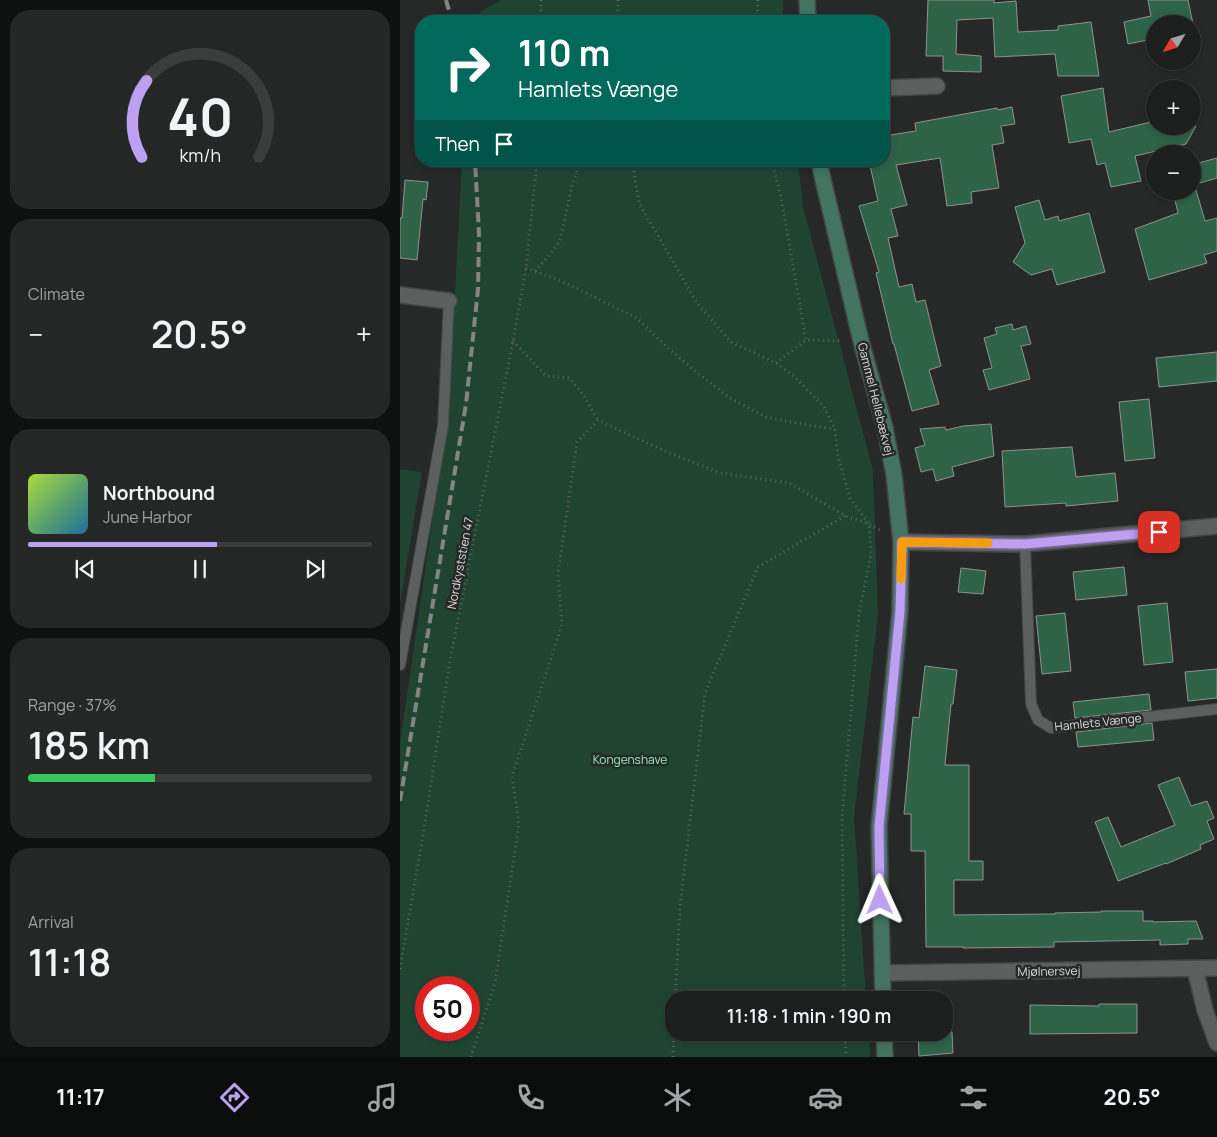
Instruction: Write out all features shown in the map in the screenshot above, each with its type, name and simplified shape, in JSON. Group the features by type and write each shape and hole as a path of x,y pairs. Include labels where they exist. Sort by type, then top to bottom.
{"main road":[{"path":"807,0 808,15"},
{"name":"Gammel Hellebækvej","path":"821,167 861,341 885,428 894,475 902,542 900,611 879,827 883,991"},
{"path":"884,1041 885,1057"}],"street":[{"path":"890,88 938,86"},
{"path":"400,295 449,302"},
{"path":"902,542 1025,544 1217,526"},
{"name":"Mjølnersvej","path":"882,973 1217,968"},
{"path":"1195,969 1205,1010 1217,1042"}],"lane":[{"path":"400,665 443,426 449,302"},
{"name":"Hamlets Vænge","path":"1025,544 1031,704 1038,720 1051,728 1217,709"}],"path":[{"path":"541,0 541,15"},
{"path":"618,0 618,15"},
{"path":"757,15 758,0"},
{"name":"Nordkyststien 47","path":"400,969 450,660 526,268 536,167"},
{"path":"535,271 560,241 572,185 578,167"},
{"path":"634,167 639,203 697,303 731,342 776,363 795,377 824,407 835,429 838,457 850,498 869,524 871,554 859,614 842,818 844,991"},
{"path":"773,167 781,198 806,340"},
{"path":"526,268 559,280 637,318 669,348 730,398 766,417 835,429"},
{"path":"776,363 806,340 861,341"},
{"path":"513,341 546,376 568,378 582,393 598,420 660,449 720,473 789,483 846,516 869,524"},
{"path":"471,1057 495,983 519,824 512,776 562,625 558,574 577,442 598,420"},
{"path":"675,991 680,908 705,692 758,567 846,516"},
{"path":"673,1057 674,1041"},
{"path":"845,1041 846,1057"}],"green space":[{"path":"501,0 783,0 783,15 475,15"},
{"name":"Kongenshave","path":"462,167 799,167 803,207 873,470 878,614 854,816 865,991 665,991 665,1041 869,1041 870,1057 400,1057 400,743 449,407"},
{"path":"400,469 422,472 400,604"}],"building":[{"path":"928,0 994,0 994,3 1016,1 1018,32 1058,30 1058,26 1091,22 1099,76 1058,76 1055,54 995,57 993,18 957,20 956,54 981,56 981,72 943,71 943,56 926,56"},
{"path":"1148,0 1188,0 1191,15 1151,15"},
{"path":"1146,17 1146,40 1128,44 1124,22"},
{"path":"1103,88 1109,132 1146,123 1146,135 1191,135 1186,144 1182,145 1146,145 1146,153 1135,156 1141,181 1111,187 1105,163 1097,165 1091,139 1069,143 1061,96"},
{"path":"1012,107 1015,124 1001,126 1004,143 992,145 999,188 971,192 972,203 947,206 940,158 896,165 907,205 891,209 898,236 888,238 899,287 912,284 916,302 925,300 941,366 929,370 939,404 912,411 876,273 879,272 859,206 878,201 870,167 890,167 890,135 916,131 915,123 997,108 998,110"},
{"path":"1217,158 1217,178 1201,183 1201,162"},
{"path":"405,180 428,182 426,200 423,199 417,260 400,258 400,218 402,218"},
{"path":"1039,200 1045,220 1058,216 1059,221 1089,213 1105,272 1057,285 1052,269 1031,275 1013,262 1025,243 1015,207"},
{"path":"1175,200 1199,200 1205,221 1217,218 1217,251 1204,255 1207,263 1149,280 1135,229 1178,213"},
{"path":"1012,324 1013,330 1026,326 1031,344 1021,346 1030,379 989,390 983,370 992,368 984,338 997,334 995,328"},
{"path":"1217,352 1217,381 1159,387 1156,358"},
{"path":"1149,399 1155,458 1125,461 1119,402"},
{"path":"991,424 994,456 952,467 954,476 936,481 933,469 921,472 915,448 925,445 920,429 945,427 946,430 963,426"},
{"path":"1072,447 1076,477 1115,473 1118,501 1066,506 1066,503 1005,507 1002,451"},
{"path":"1124,567 1127,595 1076,600 1073,572"},
{"path":"961,568 986,571 983,594 958,592"},
{"path":"1167,603 1173,662 1144,665 1138,606"},
{"path":"1065,613 1071,671 1042,674 1036,616"},
{"path":"925,666 957,670 953,704 951,704 945,765 969,765 969,861 983,861 983,880 954,880 954,915 1143,911 1143,921 1196,921 1203,939 1188,939 1188,944 1160,945 1160,940 1054,942 1054,947 926,947 925,851 911,851 911,814 904,814 913,717 919,718"},
{"path":"1217,669 1217,698 1188,701 1185,672"},
{"path":"1149,694 1151,710 1075,718 1073,702"},
{"path":"1152,723 1154,740 1078,747 1076,732"},
{"path":"1179,777 1191,806 1207,801 1214,818 1207,821 1214,839 1200,845 1201,849 1118,881 1095,822 1108,817 1121,847 1175,825 1158,785"},
{"path":"1099,1004 1137,1004 1137,1033 1030,1034 1030,1005 1099,1006"},
{"path":"918,1041 952,1041 953,1053 919,1056"}],"railway":[{"path":"446,0 450,15"},
{"path":"400,801 466,404 478,289 479,234 475,167"}],"slow traffic":[{"path":"901,579 902,542 988,543"}],"route":[{"path":"880,900 879,827 900,611 902,542 1025,544 1159,532"}]}
